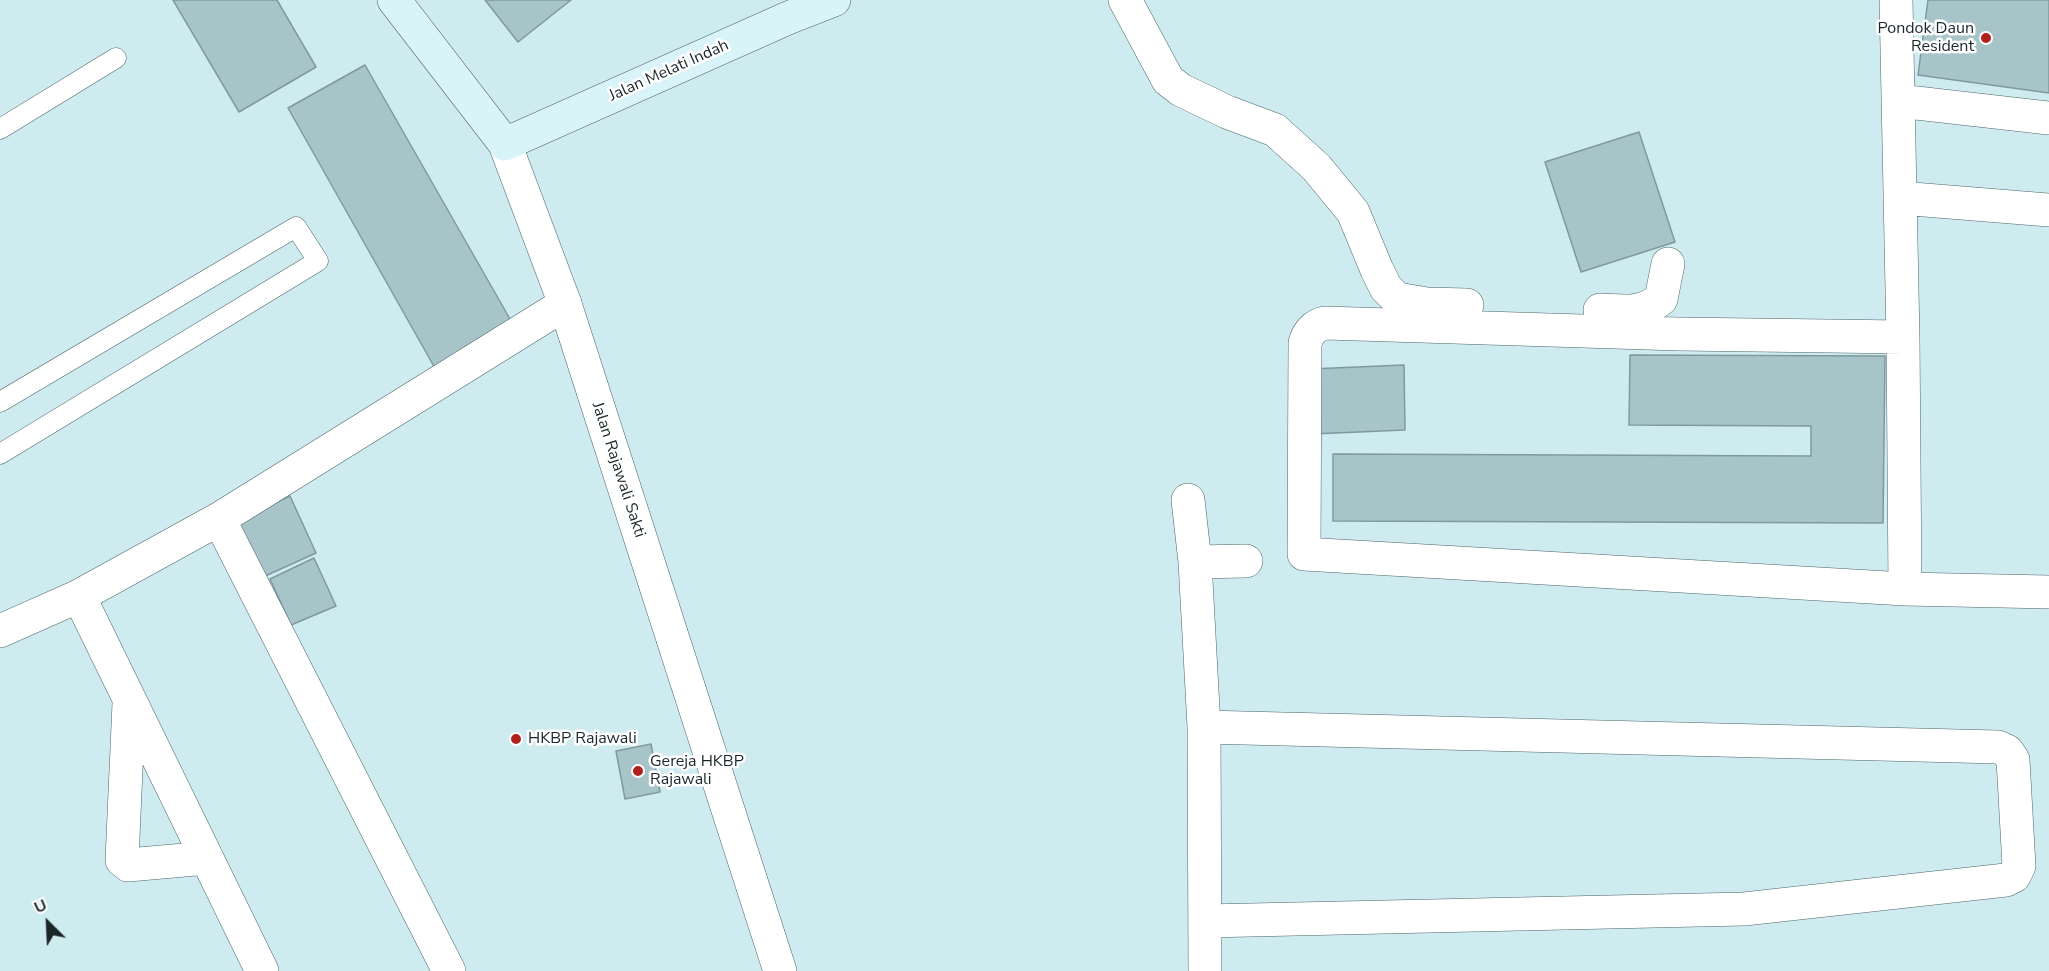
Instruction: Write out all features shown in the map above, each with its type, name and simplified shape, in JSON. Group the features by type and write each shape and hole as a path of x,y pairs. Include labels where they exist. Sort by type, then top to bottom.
{"main road":[{"name":"Jalan Rajawali Sakti","path":"394,0 505,144"},
{"name":"Jalan Melati Indah","path":"505,144 788,18 834,0"}],"street":[{"path":"1125,0 1168,80 1181,90 1227,112 1275,130 1316,167 1353,212 1386,288 1397,299 1427,304 1639,311 1661,299 1668,264"},
{"path":"1896,0 1903,337 1905,589"},
{"path":"1899,101 2049,118"},
{"name":"Jalan Rajawali Sakti","path":"505,144 565,304 780,971"},
{"path":"1900,198 2049,210"},
{"path":"0,631 79,596 219,519 565,304"},
{"path":"1903,337 1679,334 1325,323 1318,325 1310,333 1305,343 1304,554 1905,589 2049,592"},
{"path":"1188,500 1195,562 1204,727 1205,971"},
{"path":"219,519 449,971"},
{"path":"1195,562 1246,561"},
{"path":"79,596 262,971"},
{"path":"129,698 122,860 125,865 128,865 207,858"},
{"path":"1204,727 1998,747 2007,751 2013,760 2019,866 2014,876 2006,880 1744,909 1206,921"}],"lane":[{"path":"0,129 116,58"},
{"path":"0,402 296,227 318,261 0,454"}],"building":[{"path":"173,0 277,0 316,67 239,112"},
{"path":"485,0 571,0 518,42"},
{"name":"Pondok Daun Resident","path":"1928,0 2049,0 2049,93 1918,75"},
{"path":"365,65 514,326 436,370 288,108"},
{"path":"1639,132 1675,242 1581,272 1545,162"},
{"path":"1630,355 1885,356 1883,523 1333,521 1333,454 1811,456 1811,426 1629,425"},
{"path":"1404,365 1405,430 1312,434 1310,369"},
{"path":"290,496 316,553 263,577 238,520"},
{"path":"314,558 336,606 291,625 270,579"},
{"name":"Gereja HKBP Rajawali","path":"651,744 660,792 625,799 616,751"}],"place":[{"name":"Pondok Daun Resident","path":"1986,38"},
{"name":"HKBP Rajawali","path":"516,739"},
{"name":"Gereja HKBP Rajawali","path":"638,771"}]}
